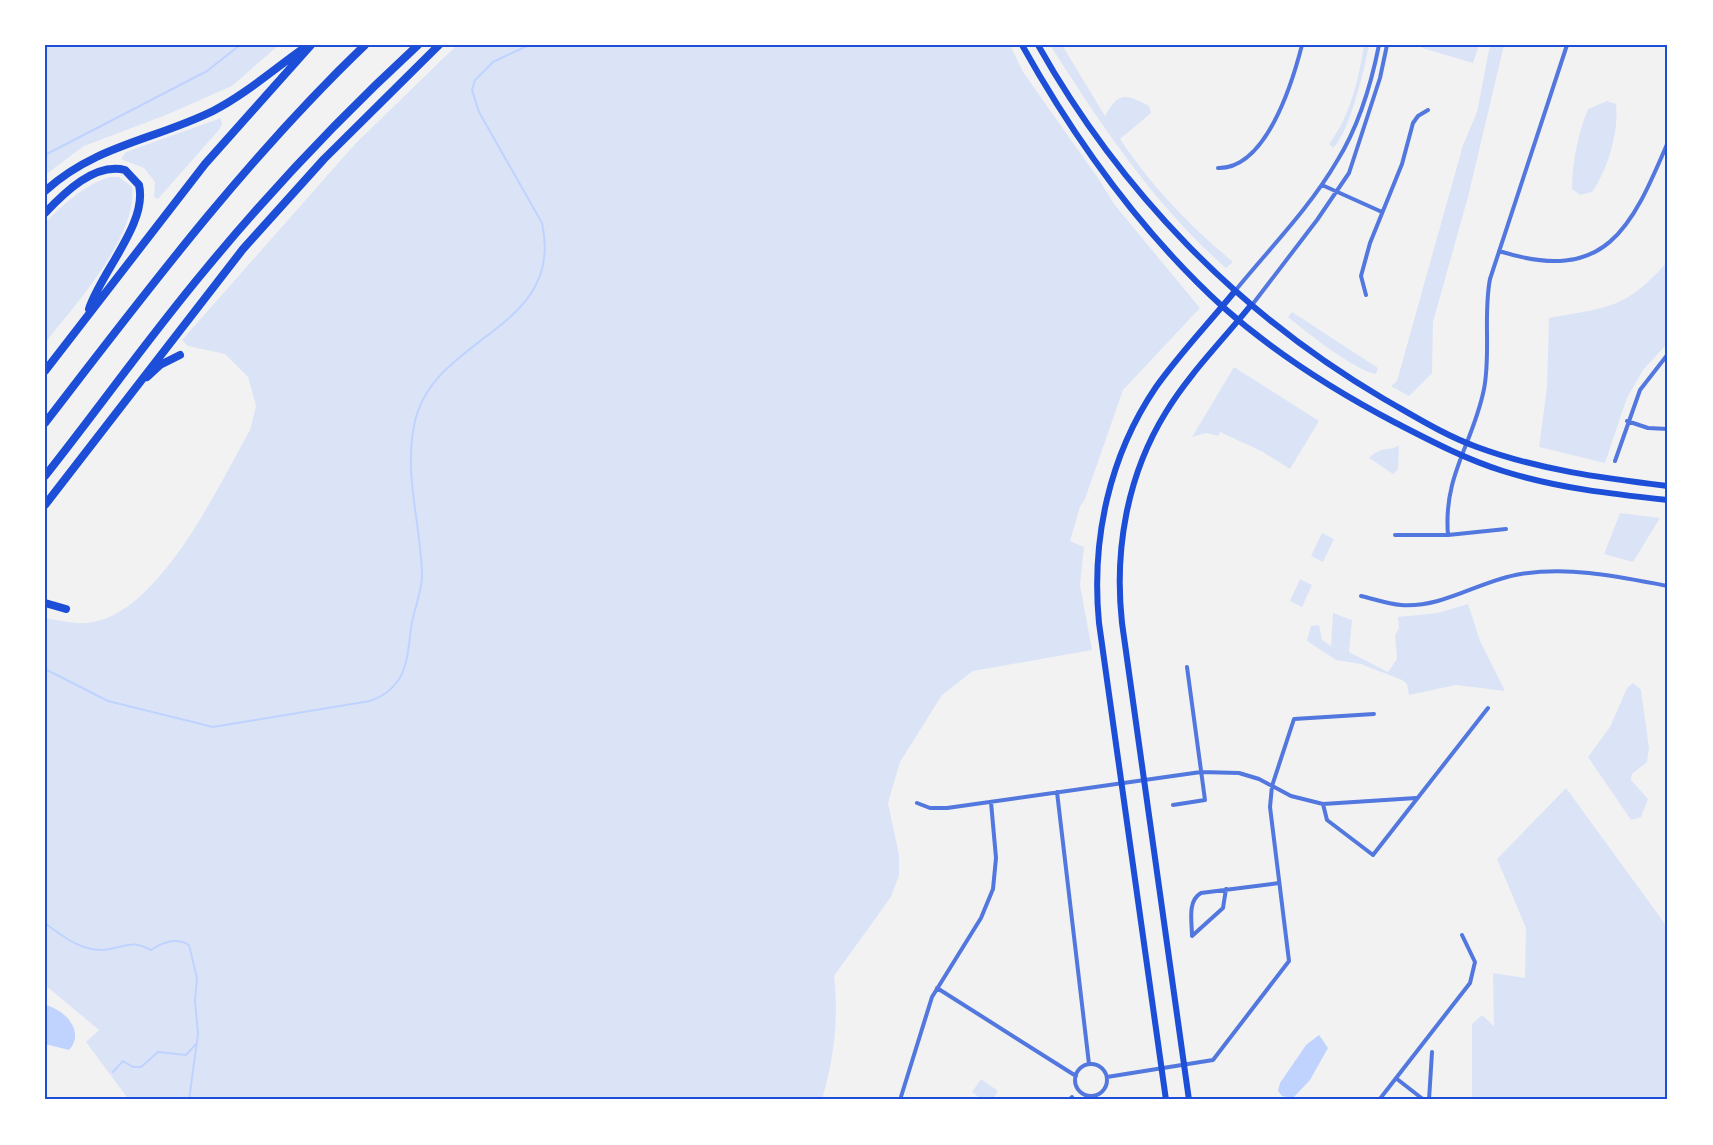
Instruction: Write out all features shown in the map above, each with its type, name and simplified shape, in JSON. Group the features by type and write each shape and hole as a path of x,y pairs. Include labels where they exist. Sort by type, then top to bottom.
{"highway":[{"path":"45,191 73,169 105,151 214,110 248,89 309,45"},
{"path":"45,370 198,172 309,45"},
{"path":"45,423 228,189 292,118 365,45"},
{"path":"45,476 204,271 274,189 338,122 418,45"},
{"path":"45,505 243,249 324,159 440,45"},
{"path":"45,213 65,193 103,170 125,170 139,185 140,208 95,292 87,317"},
{"path":"123,402 152,372 180,355"},
{"path":"45,603 66,609"}],"main road":[{"path":"1022,45 1071,126 1127,201 1167,249 1239,320 1323,382 1461,455 1503,471 1563,487 1668,500"},
{"path":"1038,45 1093,132 1131,182 1181,239 1251,305 1339,371 1404,411 1466,442 1510,458 1572,474 1668,486"},
{"path":"1166,1100 1097,602 1097,561 1104,513 1123,449 1147,402 1168,372 1235,291"},
{"path":"1189,1100 1182,1065 1119,603 1119,557 1125,516 1142,464 1166,411 1251,305"}],"street":[{"path":"1218,168 1241,164 1259,146 1283,104 1302,45"},
{"path":"1235,291 1322,184 1353,129 1369,87 1379,45"},
{"path":"1251,305 1349,173 1380,78 1387,45"},
{"path":"1448,535 1448,502 1461,455 1484,389 1487,295 1499,251 1567,45"},
{"path":"1366,295 1361,279 1362,270 1402,164 1413,123 1418,116 1428,110"},
{"path":"1499,251 1534,261 1558,262 1586,256 1602,247 1620,234 1636,212 1668,142"},
{"path":"1322,184 1382,212"},
{"path":"1615,461 1627,421 1640,390 1668,354"},
{"path":"1627,421 1648,428 1668,429"},
{"path":"1395,535 1448,535 1506,529"},
{"path":"1361,596 1399,605 1433,603 1512,576 1541,571 1583,572 1668,586"},
{"path":"1173,806 1205,800 1187,667"},
{"path":"1323,804 1327,820 1372,855 1488,708"},
{"path":"1107,1077 1213,1060 1288,961 1270,815 1272,786 1294,719 1374,714"},
{"path":"917,803 936,808 991,802 1201,772 1239,773 1259,779 1291,796 1323,804 1416,798"},
{"path":"1057,792 1089,1064"},
{"path":"900,1100 930,1002 981,918 993,889 996,858 991,802"},
{"path":"1226,890 1223,908 1192,936 1194,897 1201,892 1279,883"},
{"path":"1379,1100 1473,976 1473,954 1461,935"},
{"path":"937,988 1076,1076"},
{"path":"1429,1100 1432,1052"},
{"path":"1089,1064 1101,1067 1107,1077 1106,1086 1095,1098 1078,1089 1076,1076 1081,1068 1089,1064"},
{"path":"1397,1079 1424,1100"}],"shaded area":[{"path":"45,45 279,45 232,86 166,115 84,146 45,175"},
{"path":"457,45 1010,45 1023,72 1114,204 1200,308 1123,390 1085,499 1080,507 1070,541 1084,547 1080,585 1092,650 973,671 942,695 900,762 888,803 899,855 899,875 891,897 834,976 836,1008 834,1038 830,1069 822,1100 129,1100 86,1042 99,1030 45,985 45,618 86,623 112,616 138,599 161,575 183,546 250,430 256,406 248,377 225,354 188,346 182,340 356,143"},
{"path":"1050,45 1062,45 1105,116 1114,102 1123,97 1149,106 1151,113 1120,139 1172,205 1233,262 1226,268 1175,218 1152,191 1109,134"},
{"path":"1364,45 1369,45 1356,100 1345,130 1333,148 1329,144 1348,110"},
{"path":"1422,45 1479,45 1473,63 1422,48"},
{"path":"1490,45 1504,45 1468,197 1433,322 1432,373 1409,396 1391,386 1397,381 1463,145 1477,112"},
{"path":"1607,101 1616,104 1616,126 1611,150 1592,192 1580,195 1572,189 1572,179 1581,128 1588,109"},
{"path":"221,118 222,125 218,131 158,199 154,197 155,182 144,168 121,159 126,152"},
{"path":"110,177 119,177 132,187 131,206 125,227 102,270 45,343 45,223 92,184"},
{"path":"1668,261 1668,343 1643,370 1627,398 1605,463 1539,447 1547,387 1549,318 1602,308 1628,297 1640,289"},
{"path":"1292,312 1378,368 1376,374 1356,366 1318,340 1288,317"},
{"path":"1234,367 1319,421 1290,469 1261,451 1220,432 1218,436 1206,433 1192,437"},
{"path":"1399,445 1398,469 1393,474 1369,458 1378,451"},
{"path":"1620,513 1660,518 1633,562 1604,554"},
{"path":"1322,533 1334,539 1323,562 1311,556"},
{"path":"1300,579 1312,585 1302,607 1290,601"},
{"path":"1468,604 1480,641 1505,691 1456,685 1409,695 1407,684 1402,680 1361,664 1336,660 1307,641 1311,626 1319,625 1322,640 1331,646 1333,613 1352,620 1349,652 1388,672 1397,659 1395,635 1399,628 1398,617 1438,613"},
{"path":"1633,683 1641,690 1649,748 1647,762 1632,774 1631,780 1648,799 1641,817 1631,820 1588,757 1610,727 1627,688"},
{"path":"1566,788 1668,928 1668,1100 1472,1100 1472,1024 1482,1015 1494,1026 1493,973 1525,978 1526,928 1497,859"},
{"path":"981,1079 998,1091 992,1100 983,1100 972,1092"}],"water":[{"path":"45,1005 59,1011 74,1028 74,1043 69,1050 45,1044"},
{"path":"1319,1035 1328,1048 1310,1080 1293,1098 1282,1096 1278,1091 1280,1083 1306,1045"}],"waterway":[{"path":"45,155 207,71 240,45"},
{"path":"45,669 108,701 213,727 370,701 382,696 398,681 406,663 412,622 422,582 411,463 414,426 425,396 444,371 516,311 534,288 544,259 542,223 479,112 472,90 475,80 493,62 529,45"},
{"path":"45,923 67,939 92,949 110,949 134,944 151,950 174,941 189,945 197,978 195,1001 198,1034 189,1100"},
{"path":"113,1072 123,1061 133,1067 141,1067 158,1052 186,1055 196,1044"}]}
